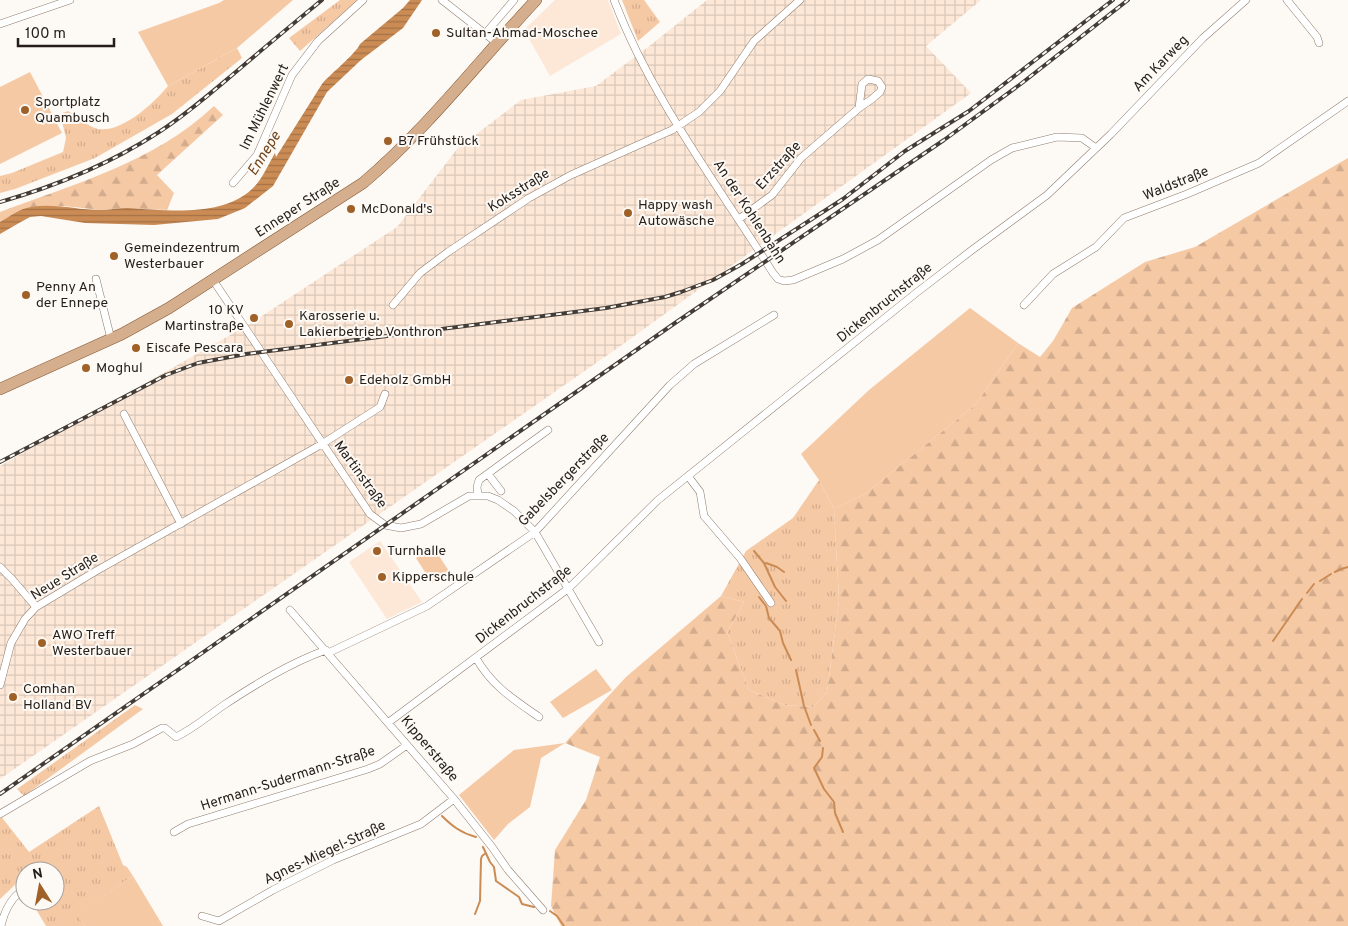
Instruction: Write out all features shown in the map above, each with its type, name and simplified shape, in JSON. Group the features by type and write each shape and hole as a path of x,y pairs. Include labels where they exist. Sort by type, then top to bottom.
{"main road":[{"name":"Enneper Straße","path":"0,389 110,339 169,308 342,197 378,169 412,138 536,0"}],"street":[{"path":"0,24 70,0"},
{"name":"Im Mühlenwert","path":"233,183 257,155 292,75 318,41 363,0"},
{"path":"442,0 497,43"},
{"path":"485,34 514,0"},
{"name":"An der Kohlenbahn","path":"614,0 626,31 646,72 678,127 778,279 784,281 793,280 844,259 878,240 991,160 1012,148 1058,137 1082,138 1096,148"},
{"name":"Koksstraße","path":"393,305 420,273 529,198 571,175 659,137 678,127 699,112 720,91 754,41 800,0"},
{"name":"Am Karweg","path":"1096,148 1204,38 1246,0"},
{"path":"1287,0 1317,37 1318,43"},
{"name":"Waldstraße","path":"1024,305 1053,274 1096,247 1124,218 1187,194 1259,163 1348,101"},
{"name":"Erzstraße","path":"739,219 772,195 801,158 859,108"},
{"name":"Dickenbruchstraße","path":"389,722 569,588 646,512 688,476 930,282 1047,195 1096,148"},
{"path":"96,279 110,339"},
{"name":"Martinstraße","path":"213,280 370,514 385,525 401,528 421,524 469,496 478,495"},
{"name":"Gabelsbergerstraße","path":"0,814 90,762 133,744 162,728 165,728 176,737 225,704 285,669 427,606 535,532 670,385 694,364 774,315"},
{"name":"Martinstraße","path":"322,444 380,407 385,394"},
{"path":"124,414 181,524"},
{"path":"548,430 479,480 477,487 478,495 498,500 514,511 535,532 599,642"},
{"name":"Neue Straße","path":"0,684 12,643 25,619 36,608 96,571 322,444"},
{"path":"488,474 501,491"},
{"path":"688,476 700,492 704,516 740,558 772,603"},
{"path":"0,567 36,608"},
{"name":"Kipperstraße","path":"290,610 454,799 508,870 543,910"},
{"path":"476,658 485,674 500,689 539,717"},
{"name":"Hermann-Sudermann-Straße","path":"174,832 188,824 368,769 380,764 407,745"},
{"name":"Agnes-Miegel-Straße","path":"202,916 219,921 273,890 333,860 420,824 454,799"},
{"path":"1,926 3,915 15,896"}],"shaded area":[{"path":"410,0 422,0 403,28 361,60 327,92 273,186 245,208 218,219 154,225 85,223 41,216 30,217 0,234 0,222 19,211 31,207 48,206 91,210 127,208 176,211 209,208 239,198 252,189 259,181 275,153 276,157 322,84 360,44"},
{"path":"555,0 608,0 621,34 550,76 524,30"},
{"path":"707,0 981,0 926,46 971,93 619,347 0,779 0,466 253,322 397,227 457,149 521,100 596,86"},
{"name":"Kipperschule","path":"380,541 422,602 387,619 349,562"}],"green space":[{"path":"224,0 293,0 237,48 168,86 138,32"},
{"path":"340,0 358,0 300,51 289,38"},
{"path":"622,0 644,0 660,22 638,41"},
{"path":"237,48 242,58 172,114 95,158 0,193 0,176 63,152 66,138 60,114 68,111 86,124 98,129 117,126 127,122 146,108 168,86"},
{"name":"Sportplatz Quambusch","path":"30,72 62,133 0,164 0,87"},
{"path":"214,106 223,115 157,175 174,193 167,210 125,208 100,210 64,206 18,211 0,222 0,212 113,170 140,157 191,125"},
{"path":"1348,158 1348,926 561,926 551,906 555,850 586,800 600,757 565,743 626,677 721,596 744,602 727,632 749,690 784,705 813,707 827,692 839,600 834,509 865,494 976,404 1018,343 1040,357 1053,341 1072,308 1145,262 1195,247"},
{"path":"970,308 1018,343 976,404 865,494 834,509 819,480 801,454 869,390"},
{"path":"819,480 834,509 839,600 827,692 813,707 784,705 749,690 727,632 744,602 721,596 746,551 793,518"},
{"path":"433,547 449,571 432,583 416,558"},
{"path":"596,669 612,690 563,718 550,702"},
{"path":"135,705 143,709 24,796 17,789"},
{"path":"565,743 541,758 530,807 508,824 494,840 459,795 514,750"},
{"path":"99,806 123,865 127,867 133,876 77,914 85,926 46,926 37,911 65,911 65,861 15,861 15,885 0,899 0,815 29,852"},
{"path":"133,876 163,926 85,926 76,914"}],"waterway":[{"path":"754,551 764,563 775,587 786,601"},
{"path":"766,563 784,572"},
{"path":"1335,572 1348,567"},
{"path":"1320,581 1331,574"},
{"path":"1307,593 1314,584"},
{"path":"759,597 766,606 769,618 780,631 791,660"},
{"path":"1273,641 1302,599"},
{"path":"796,670 804,706 811,725"},
{"path":"814,730 820,741"},
{"path":"823,748 822,757 814,768 824,789 834,802 835,813 843,832"},
{"path":"442,816 457,829 476,837"},
{"path":"483,847 494,867 496,881 519,897 522,904 534,907"},
{"path":"475,914 480,901 481,859 486,853"},
{"path":"550,911 557,916 564,926"}],"railway":[{"path":"0,202 42,189 82,173 140,144 199,103 322,0"},
{"path":"0,462 166,375 198,363 246,354 606,308 665,297 713,280 742,264 843,199 905,151 969,111 1113,0"},
{"path":"0,794 675,323 944,140 1022,83 1128,0"}],"place":[{"name":"Sultan-Ahmad-Moschee","path":"436,33"},
{"name":"Sportplatz Quambusch","path":"25,110"},
{"name":"B7 Frühstück","path":"388,141"},
{"name":"McDonald's","path":"351,209"},
{"name":"Happy wash Autowäsche","path":"628,213"},
{"name":"Gemeindezentrum Westerbauer","path":"114,256"},
{"name":"Penny An der Ennepe","path":"26,295"},
{"name":"10 KV Martinstraße","path":"254,318"},
{"name":"Karosserie u. Lakierbetrieb Vonthron","path":"289,324"},
{"name":"Eiscafe Pescara","path":"136,348"},
{"name":"Moghul","path":"86,368"},
{"name":"Edeholz GmbH","path":"349,380"},
{"name":"Turnhalle","path":"377,551"},
{"name":"Kipperschule","path":"382,577"},
{"name":"AWO Treff Westerbauer","path":"42,643"},
{"name":"Comhan Holland BV","path":"13,697"}],"water label":[{"name":"Ennepe","path":"265,154"}]}
